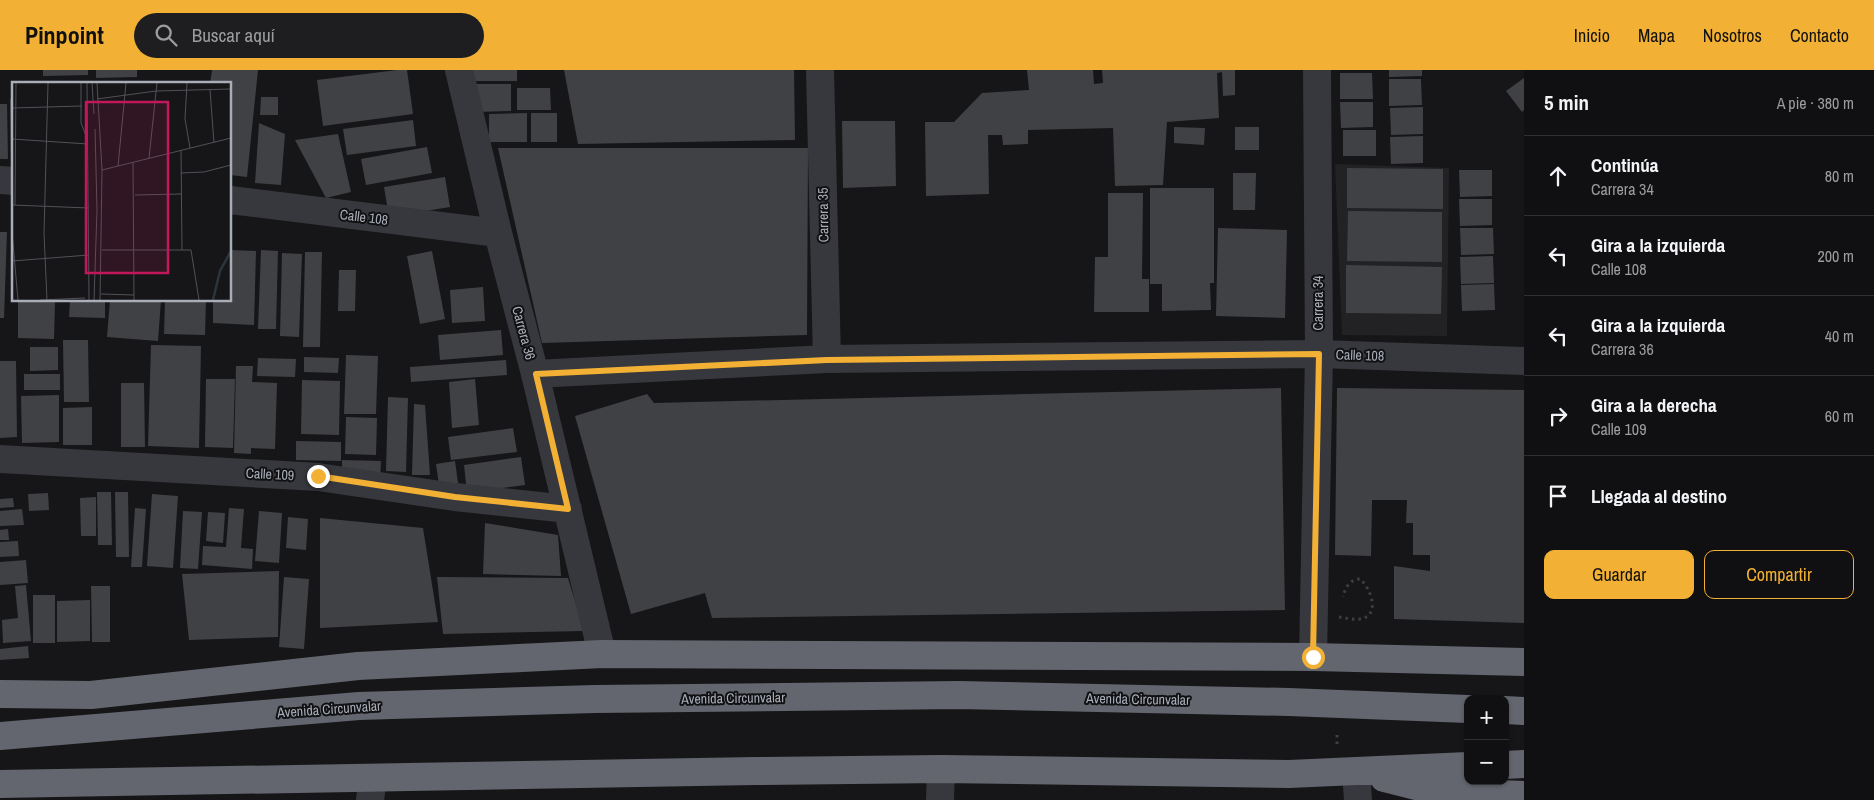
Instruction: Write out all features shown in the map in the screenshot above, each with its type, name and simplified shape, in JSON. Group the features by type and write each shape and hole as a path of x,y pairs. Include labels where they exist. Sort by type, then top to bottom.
{"highway":[{"path":"0,694 91,695 358,666 602,654 1313,657 1524,662"},
{"path":"91,695 183,721"},
{"name":"Avenida Circunvalar","path":"0,736 359,706 595,699 959,695 1290,702 1464,709"},
{"path":"1509,710 1524,711"},
{"path":"1509,765 1524,764"},
{"path":"0,784 325,778 372,789 647,772 941,770 1290,774 1464,766"},
{"path":"1356,771 1424,788 1451,792 1524,795"},
{"path":"282,800 325,778"}],"street":[{"name":"Carrera 36","path":"459,70 498,233 536,374 602,654"},
{"name":"Carrera 35","path":"820,70 827,360"},
{"name":"Carrera 34","path":"1313,657 1319,354 1317,70"},
{"name":"Calle 108","path":"231,200 498,233"},
{"name":"Calle 108","path":"536,374 827,360 1319,354 1524,362"},
{"name":"Calle 109","path":"0,459 318,476 455,497 568,509"},
{"path":"940,800 941,770"},
{"path":"1356,771 1358,800"}],"shaded area":[{"path":"1335,164 1449,168 1447,336 1342,335"}],"building":[{"path":"43,70 88,70 88,75 43,76"},
{"path":"96,70 137,70 137,77 96,78"},
{"path":"212,70 258,70 247,177 231,175 231,82 210,82"},
{"path":"407,70 413,114 323,126 317,80"},
{"path":"465,70 517,70 517,81 465,81"},
{"path":"564,70 794,70 795,140 578,144"},
{"path":"1027,70 1093,70 1094,84 1103,83 1102,70 1235,70 1235,95 1223,96 1222,72 1217,73 1219,118 1167,122 1163,185 1115,186 1113,128 1028,130 1028,144 1003,145 1002,135 988,135 989,194 926,196 925,122 954,122 982,93 1029,90"},
{"path":"1389,70 1422,70 1422,76 1389,77"},
{"path":"1340,73 1372,73 1373,99 1340,99"},
{"path":"1524,78 1524,110 1522,112 1506,91"},
{"path":"1389,79 1421,79 1422,105 1389,106"},
{"path":"475,84 511,84 511,111 475,112"},
{"path":"517,88 550,88 551,110 517,110"},
{"path":"261,97 278,97 278,115 260,115"},
{"path":"12,98 12,161 11,161 10,99"},
{"path":"1340,102 1373,102 1373,127 1341,128"},
{"path":"0,104 7,104 8,159 0,159"},
{"path":"1423,107 1423,134 1391,135 1390,108"},
{"path":"527,113 527,142 489,142 489,114"},
{"path":"531,113 557,113 557,142 531,142"},
{"path":"413,120 416,146 347,155 343,129"},
{"path":"842,121 895,121 896,186 843,188"},
{"path":"259,123 285,134 281,185 255,183"},
{"path":"1174,127 1205,128 1204,145 1174,143"},
{"path":"1235,127 1259,127 1259,150 1235,150"},
{"path":"1343,130 1376,130 1376,156 1343,156"},
{"path":"338,134 351,192 326,198 295,140"},
{"path":"1423,136 1423,163 1391,164 1390,137"},
{"path":"427,147 432,173 366,185 361,159"},
{"path":"498,148 808,148 807,335 542,343"},
{"path":"1347,168 1443,169 1443,209 1347,208"},
{"path":"1459,170 1492,170 1492,196 1460,197"},
{"path":"1233,173 1256,173 1255,210 1233,210"},
{"path":"445,177 450,207 389,217 384,187"},
{"path":"1150,188 1214,188 1214,283 1210,283 1211,310 1162,311 1162,284 1150,284"},
{"path":"1108,193 1143,193 1142,279 1149,279 1149,312 1094,312 1095,257 1108,257"},
{"path":"1459,199 1492,199 1492,225 1460,226"},
{"path":"1348,211 1442,212 1442,262 1347,261"},
{"path":"1218,228 1287,230 1285,318 1216,316"},
{"path":"1460,228 1493,228 1494,254 1461,255"},
{"path":"0,232 7,232 4,318 0,318"},
{"path":"231,250 256,251 254,325 213,323 213,301 231,301"},
{"path":"261,250 278,251 276,329 258,329"},
{"path":"432,251 445,319 420,324 407,256"},
{"path":"305,252 322,252 320,347 303,347"},
{"path":"282,253 302,254 299,337 280,336"},
{"path":"1493,256 1494,283 1461,284 1460,257"},
{"path":"1346,265 1442,267 1441,314 1346,313"},
{"path":"339,270 356,270 355,311 338,311"},
{"path":"1494,284 1495,310 1462,311 1461,285"},
{"path":"483,287 485,321 452,323 450,290"},
{"path":"70,301 105,301 105,318 69,317"},
{"path":"110,301 161,301 158,341 107,337"},
{"path":"165,301 206,301 205,335 164,334"},
{"path":"18,302 55,302 54,339 18,338"},
{"path":"501,330 503,355 440,360 438,335"},
{"path":"63,340 88,340 89,402 64,402"},
{"path":"151,345 201,346 199,448 148,446"},
{"path":"30,347 58,347 58,370 30,371"},
{"path":"346,355 378,356 376,414 344,414"},
{"path":"304,357 339,358 338,373 304,372"},
{"path":"258,358 296,359 295,377 257,376"},
{"path":"506,360 507,375 411,382 410,367"},
{"path":"0,361 16,361 17,437 0,438"},
{"path":"236,366 253,366 252,382 277,383 275,449 251,448 251,454 234,453"},
{"path":"24,374 60,374 60,390 24,390"},
{"path":"206,379 235,379 233,448 205,447"},
{"path":"475,379 479,425 452,428 449,382"},
{"path":"302,380 340,381 339,435 301,434"},
{"path":"121,383 144,383 145,447 121,447"},
{"path":"1281,388 1285,610 712,618 705,593 631,614 575,416 647,394 654,403"},
{"path":"1337,388 1524,390 1524,623 1394,619 1394,566 1430,571 1430,555 1413,555 1413,523 1406,523 1407,500 1372,500 1371,556 1335,555"},
{"path":"59,395 59,442 22,443 21,396"},
{"path":"388,397 408,398 406,472 386,471"},
{"path":"414,404 425,405 430,475 412,475"},
{"path":"92,407 92,445 63,445 63,408"},
{"path":"346,417 377,418 376,455 345,454"},
{"path":"513,428 517,452 451,460 448,437"},
{"path":"296,441 341,442 341,461 296,460"},
{"path":"521,457 525,485 467,493 464,465"},
{"path":"342,460 381,461 380,480 342,478"},
{"path":"455,461 459,490 440,492 436,464"},
{"path":"97,492 111,492 112,545 98,545"},
{"path":"115,492 128,492 129,557 116,557"},
{"path":"48,493 49,510 29,511 28,494"},
{"path":"152,494 178,496 173,568 147,566"},
{"path":"96,497 96,536 81,536 80,498"},
{"path":"13,498 14,507 0,508 0,499"},
{"path":"135,508 146,509 142,567 131,567"},
{"path":"229,508 244,509 241,548 253,549 252,569 202,565 203,546 226,547"},
{"path":"22,509 24,525 0,526 0,511"},
{"path":"183,511 202,512 198,569 180,568"},
{"path":"259,511 282,513 279,563 255,561"},
{"path":"208,512 225,513 223,543 206,541"},
{"path":"288,517 308,519 306,550 286,548"},
{"path":"320,518 423,528 438,622 320,628"},
{"path":"485,523 558,535 561,576 483,574"},
{"path":"8,529 9,540 0,540 0,530"},
{"path":"18,541 19,556 0,557 0,542"},
{"path":"26,560 28,583 0,585 0,562"},
{"path":"279,571 278,637 189,640 182,574"},
{"path":"284,577 309,579 304,649 279,647"},
{"path":"437,577 568,578 584,631 443,634"},
{"path":"26,585 31,641 3,643 2,620 18,618 15,586"},
{"path":"91,586 110,586 110,642 92,642"},
{"path":"33,595 55,595 55,643 33,643"},
{"path":"90,600 90,641 57,642 57,601"},
{"path":"28,646 29,658 0,660 0,649"}],"route":[{"path":"318,476 455,497 568,509 536,374 827,360 1319,354 1313,657"}]}
